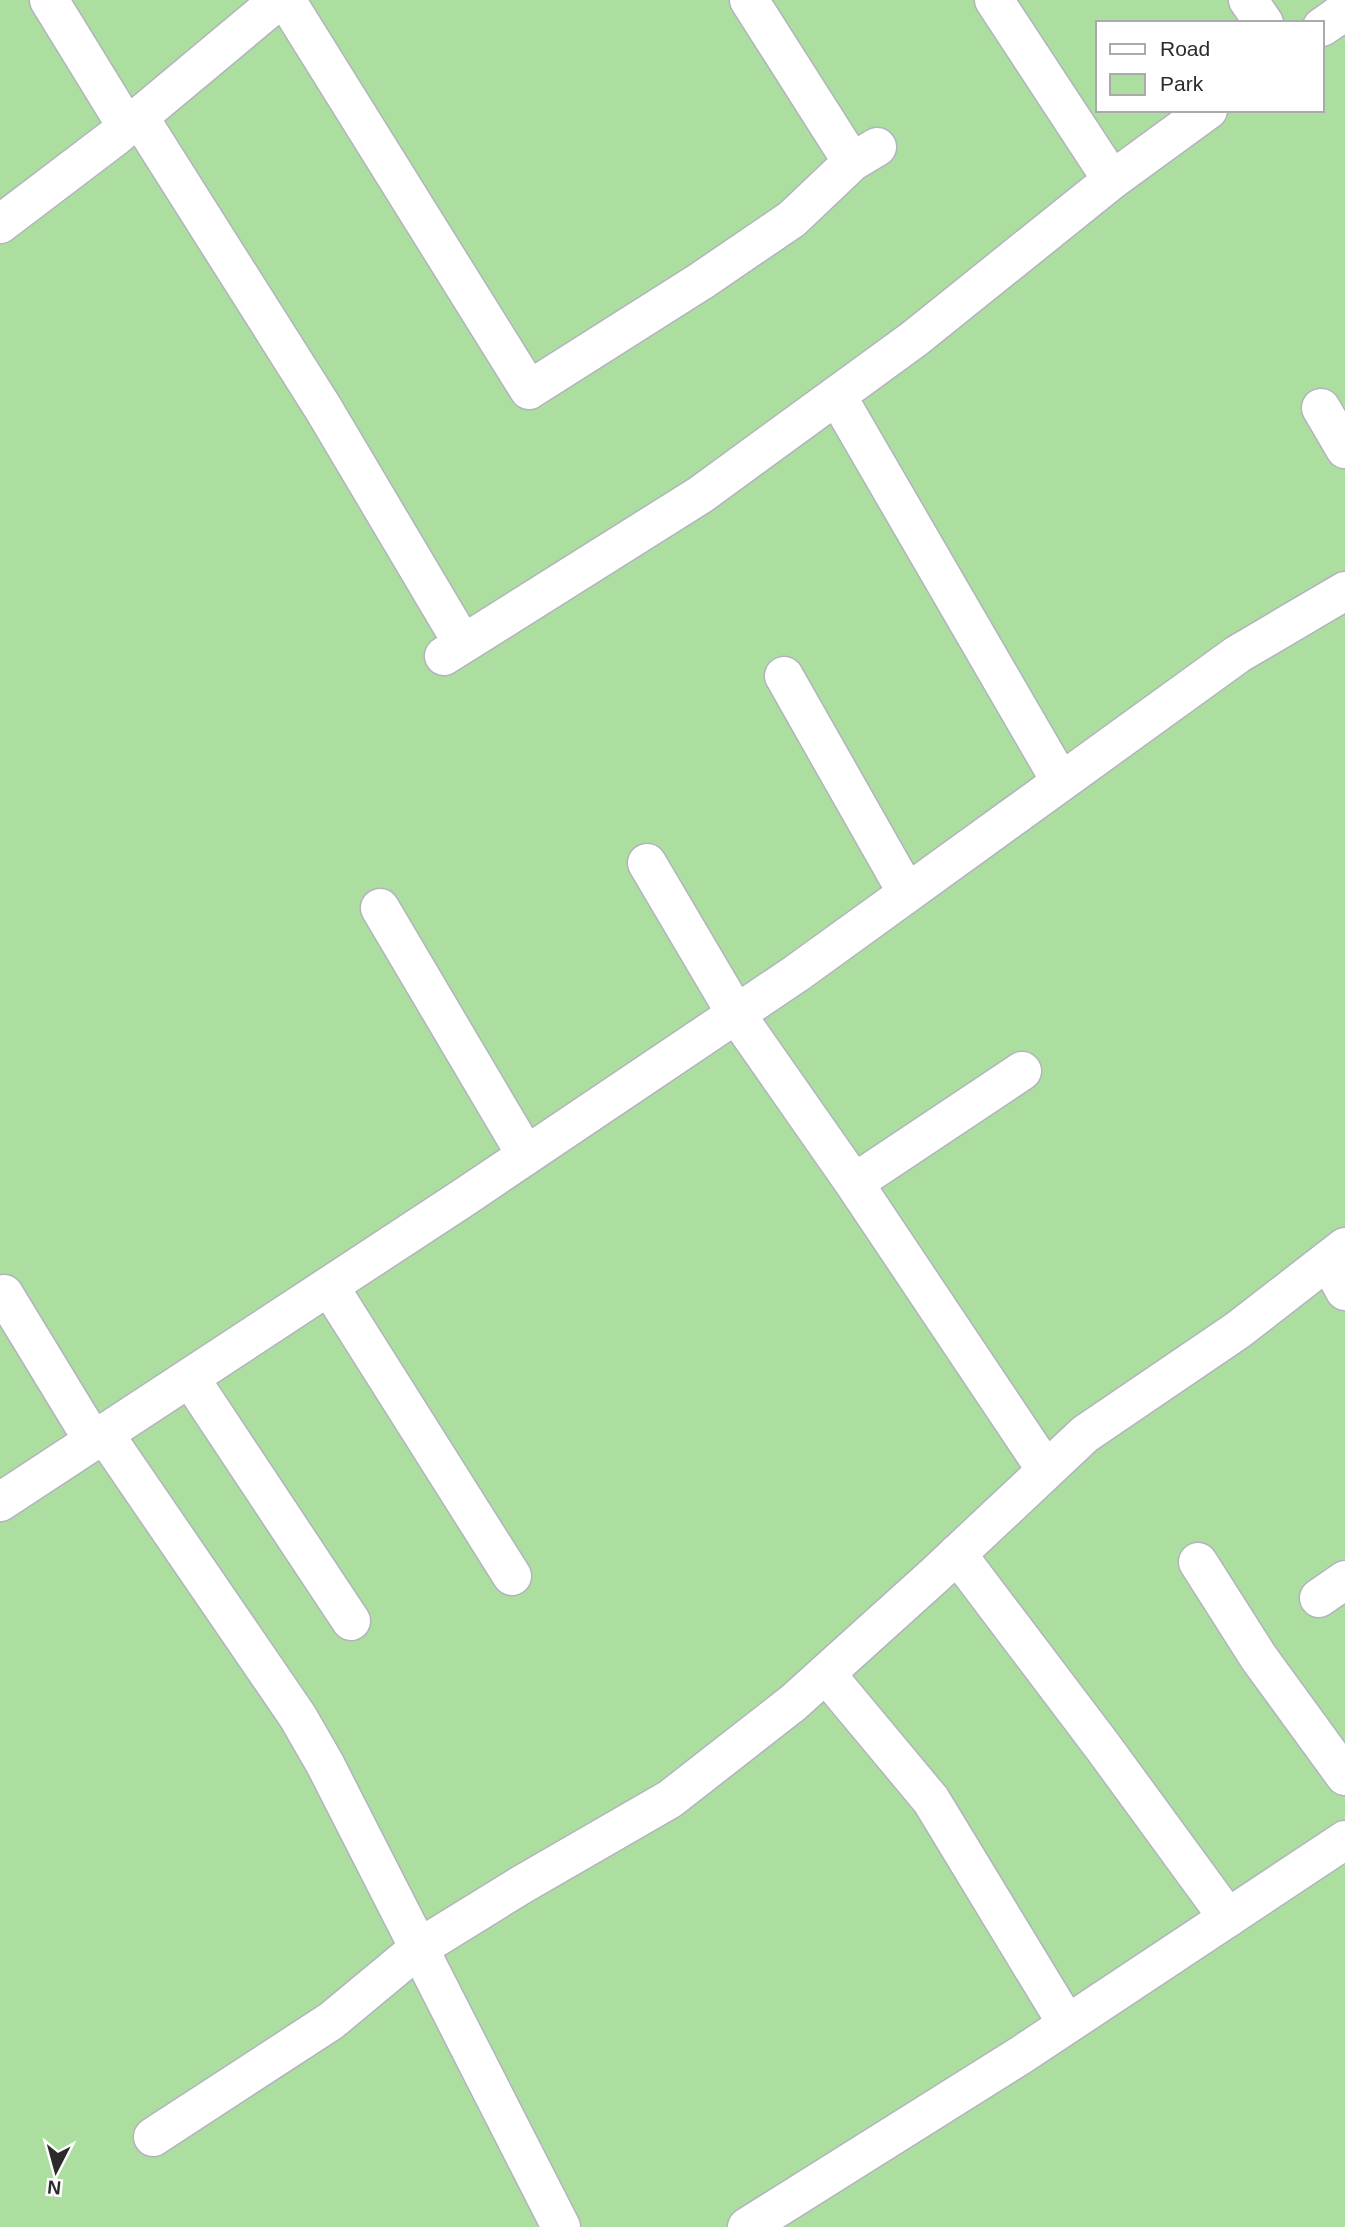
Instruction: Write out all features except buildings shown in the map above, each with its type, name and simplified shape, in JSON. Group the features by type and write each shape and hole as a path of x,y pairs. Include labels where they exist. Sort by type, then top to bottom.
{"street":[{"path":"49,0 323,408 454,650 700,495 914,339 1112,180 1205,112"},
{"path":"0,224 133,122 279,0"},
{"path":"286,0 529,390 701,281 792,219 864,155 749,0"},
{"path":"994,0 1112,180"},
{"path":"1248,0 1263,21"},
{"path":"1324,26 1345,11"},
{"path":"837,396 1061,782"},
{"path":"1321,408 1345,449"},
{"path":"0,1502 330,1286 736,1014 1238,654 1345,591"},
{"path":"784,676 907,893"},
{"path":"647,863 736,1014 854,1183 1046,1470"},
{"path":"380,908 526,1156"},
{"path":"854,1183 1022,1071"},
{"path":"153,2137 331,2021 419,1949 670,1798 793,1703 1085,1434 1238,1330 1339,1266"},
{"path":"330,1286 512,1576"},
{"path":"4,1294 99,1438 298,1717 325,1764 561,2227"},
{"path":"190,1378 352,1621"},
{"path":"957,1554 1228,1917"},
{"path":"1198,1562 1259,1658 1345,1776"},
{"path":"825,1674 930,1800 1068,2024"},
{"path":"747,2227 1068,2024 1345,1840"}],"green space":[{"path":"0,0 1345,0 1345,2227 0,2227"}]}
